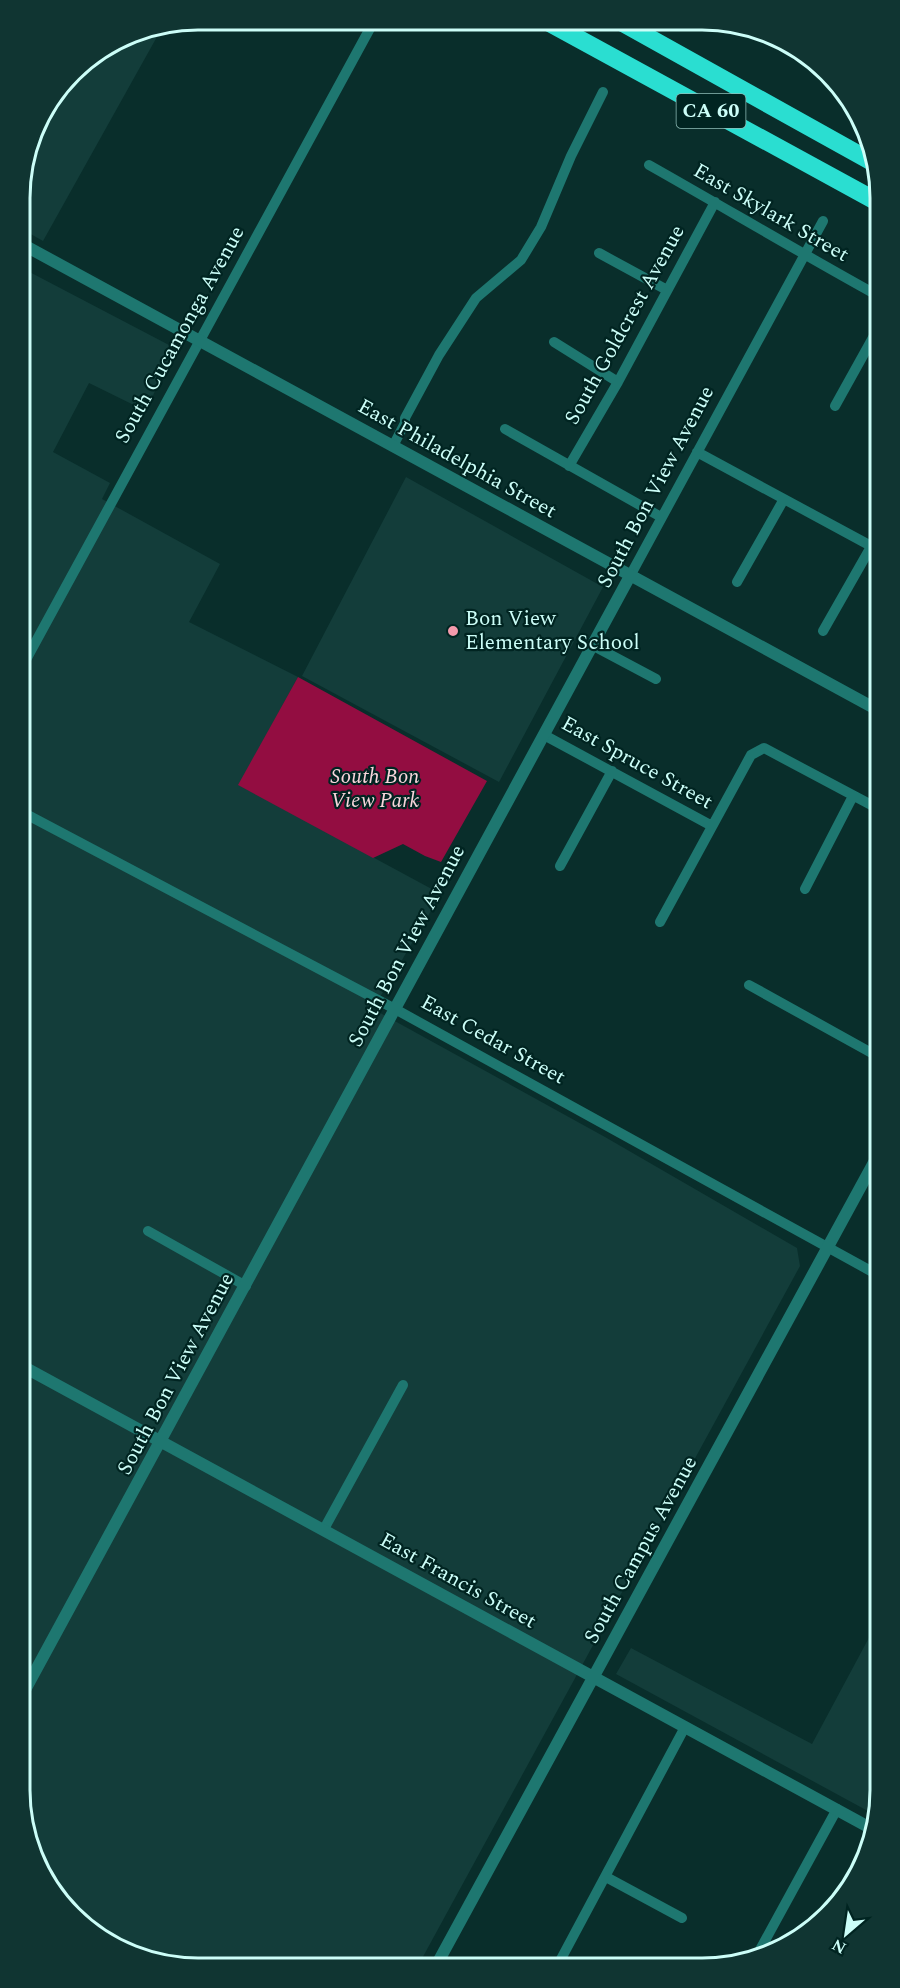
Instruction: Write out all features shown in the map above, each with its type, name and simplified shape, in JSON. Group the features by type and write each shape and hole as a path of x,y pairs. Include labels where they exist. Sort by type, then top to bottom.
{"highway":[{"name":"CA 60","path":"562,30 870,198"},
{"name":"CA 60","path":"635,30 865,158"}],"street":[{"name":"South Cucamonga Avenue","path":"30,652 369,30"},
{"path":"390,444 405,423 405,418 434,364 476,298 521,260 541,227 571,156 603,92"},
{"name":"East Skylark Street","path":"649,165 870,291"},
{"name":"South Goldcrest Avenue","path":"569,466 618,382 715,202"},
{"name":"South Bon View Avenue","path":"30,1681 823,221"},
{"name":"East Philadelphia Street","path":"30,248 870,706"},
{"path":"599,253 667,290"},
{"path":"554,342 618,382"},
{"path":"835,406 870,343"},
{"path":"506,429 661,517"},
{"path":"696,452 784,500 870,541"},
{"path":"737,582 784,500"},
{"path":"823,631 870,547"},
{"path":"592,645 656,679"},
{"name":"East Spruce Street","path":"544,735 712,826"},
{"path":"660,922 751,755 764,748 870,804"},
{"path":"560,866 612,771"},
{"path":"806,889 854,796"},
{"name":"East Cedar Street","path":"30,816 395,1009 870,1271"},
{"path":"749,986 870,1052"},
{"name":"South Campus Avenue","path":"440,1958 870,1170"},
{"path":"148,1231 246,1286"},
{"name":"East Francis Street","path":"30,1370 866,1825"},
{"path":"324,1529 403,1384"},
{"path":"562,1958 685,1727"},
{"path":"763,1946 837,1809"},
{"path":"606,1877 682,1918"}],"shaded area":[{"path":"158,35 43,241 30,234 30,187 33,165 47,124 65,96 87,72 114,53"},
{"path":"30,272 169,345 169,360 146,411 89,383 53,452 110,483 102,499 220,564 189,622 298,677 239,785 441,894 373,1009 605,1137 797,1248 800,1266 422,1958 176,1957 134,1945 114,1935 79,1909 53,1874 43,1854 31,1812 30,1790"},
{"name":"Bon View Elementary School","path":"406,477 603,587 499,782 302,676"},
{"path":"870,1636 869,1812 616,1674 631,1648 812,1744"}],"green space":[{"name":"South Bon View Park","path":"298,677 487,781 441,862 403,844 373,858 238,785"}],"place":[{"name":"Bon View Elementary School","path":"453,631"}]}
